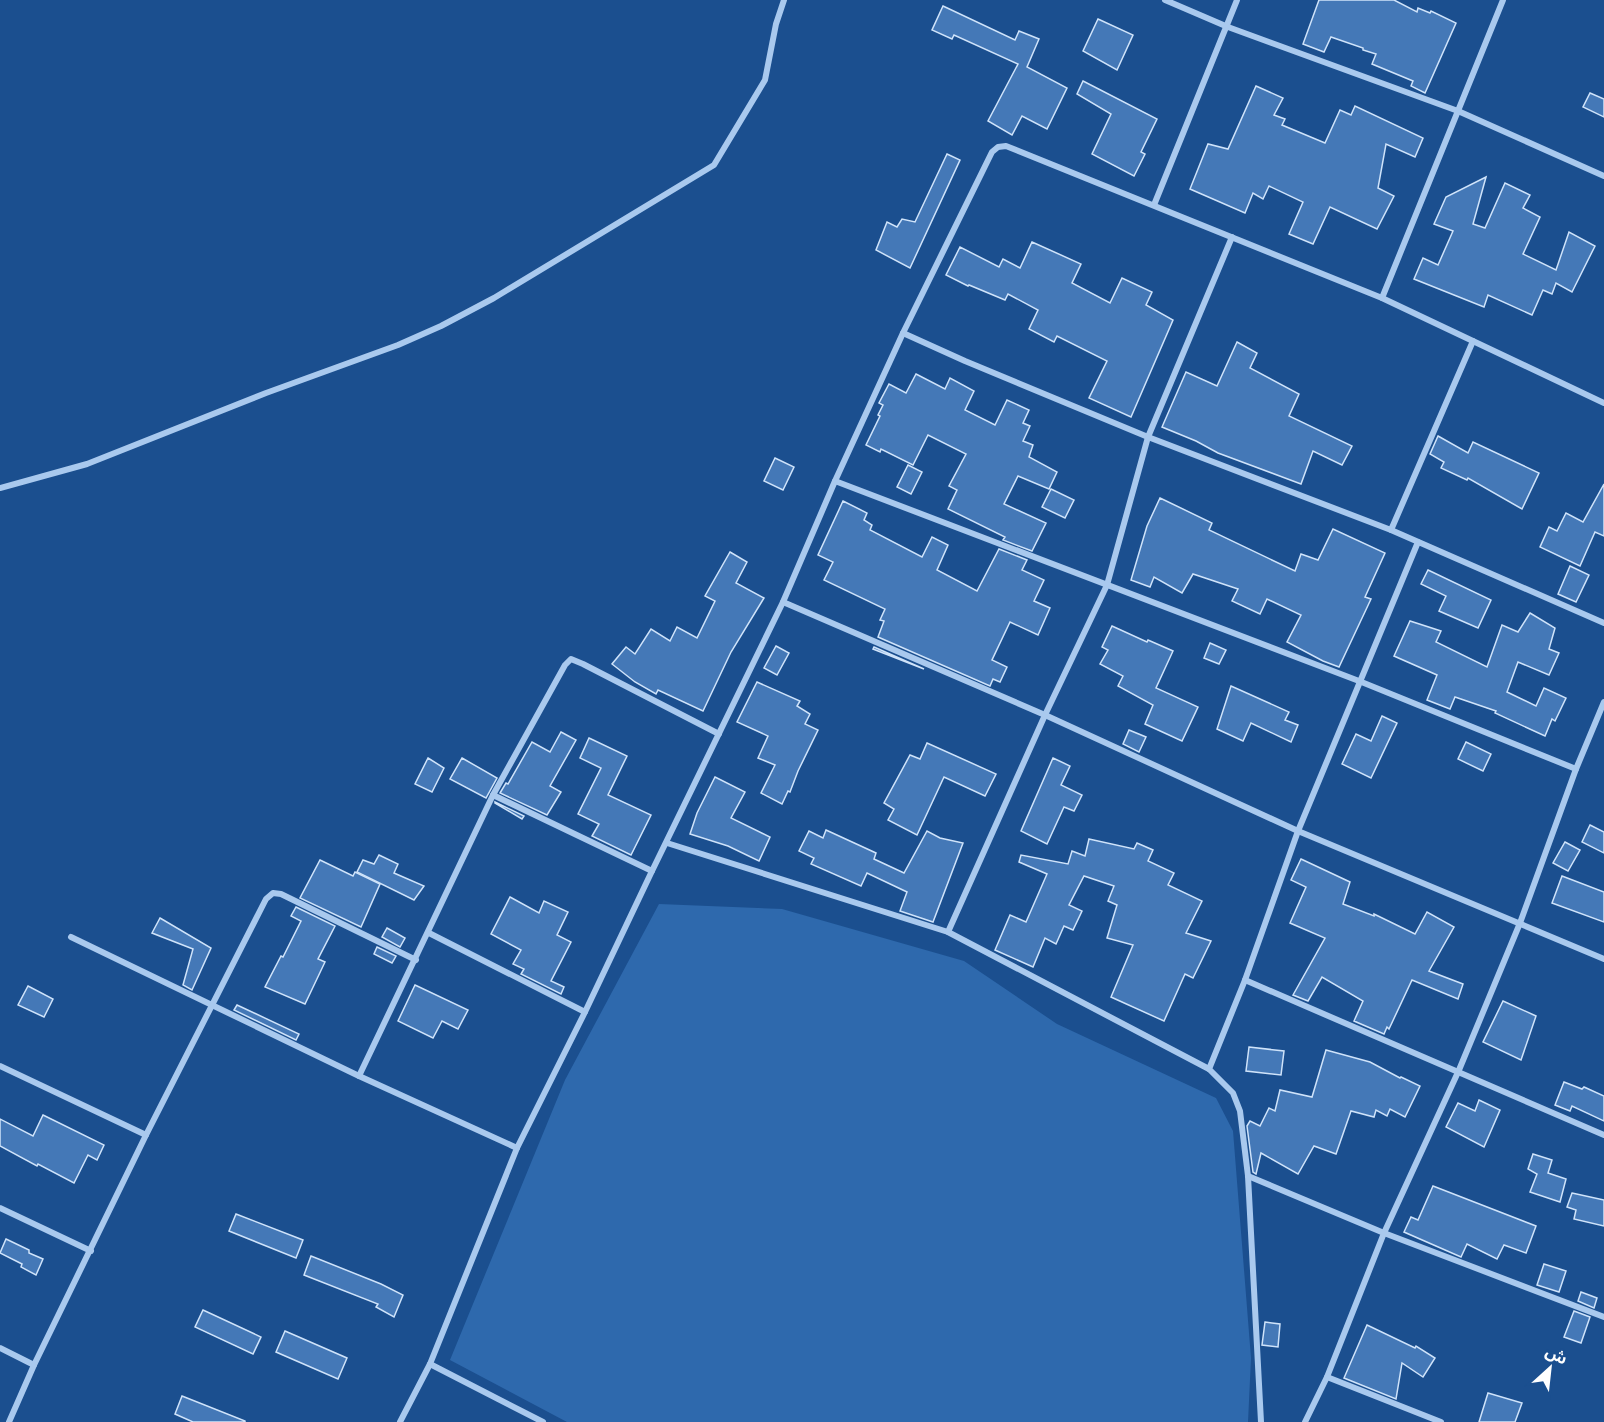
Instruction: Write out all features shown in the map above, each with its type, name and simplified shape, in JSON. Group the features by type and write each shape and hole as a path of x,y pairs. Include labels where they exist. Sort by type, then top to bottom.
{"street":[{"path":"0,488 87,464 266,393 398,345 441,326 494,298 714,165 765,80 776,24 784,0"},
{"path":"1165,0 1228,27 1458,111 1604,176"},
{"path":"1154,205 1237,0"},
{"path":"1382,298 1503,0"},
{"path":"400,1422 430,1364 517,1148 783,603 835,481 903,333 992,152 998,147 1006,146 1382,298 1604,403"},
{"path":"948,932 1045,715 1107,585 1148,437 1232,237"},
{"path":"903,333 1148,437 1391,530 1604,623"},
{"path":"1391,530 1473,341"},
{"path":"835,481 1359,681 1576,769"},
{"path":"1209,1069 1245,980 1298,831 1418,542"},
{"path":"783,603 1045,715 1298,831 1604,959"},
{"path":"359,1076 493,795 565,665 572,659 719,734"},
{"path":"1305,1422 1327,1377 1384,1233 1459,1071 1520,923 1576,769 1603,705"},
{"path":"493,795 652,871"},
{"path":"667,843 948,932 1209,1069 1233,1093 1240,1110 1248,1176 1262,1422"},
{"path":"9,1422 34,1365 146,1135 266,899 273,893 281,894 416,960"},
{"path":"429,933 585,1012"},
{"path":"71,937 359,1076 517,1148"},
{"path":"1245,980 1604,1135"},
{"path":"0,1066 146,1135"},
{"path":"1248,1176 1384,1233 1604,1317"},
{"path":"0,1208 91,1251"},
{"path":"0,1348 34,1365"},
{"path":"430,1364 543,1422"},
{"path":"1327,1377 1441,1422"}],"shaded area":[{"path":"659,904 782,909 964,961 1057,1024 1216,1098 1233,1131 1251,1358 1248,1422 567,1422 450,1360 565,1080"}],"building":[{"path":"1319,0 1394,0 1417,12 1418,8 1430,13 1431,11 1456,23 1425,93 1411,86 1413,81 1372,64 1376,54 1363,50 1363,48 1331,37 1324,52 1303,44"},
{"path":"943,6 1015,40 1019,31 1039,39 1027,67 1067,88 1047,129 1022,116 1012,135 988,121 1018,64 954,35 952,39 932,30"},
{"path":"1098,19 1133,35 1117,70 1083,51"},
{"path":"1083,81 1157,119 1141,152 1145,154 1134,176 1092,154 1111,114 1077,94"},
{"path":"1256,86 1283,98 1274,115 1285,119 1282,125 1325,143 1340,110 1351,115 1355,106 1423,138 1415,157 1386,144 1378,188 1394,196 1377,229 1330,207 1313,244 1289,234 1303,202 1269,186 1263,199 1253,193 1245,213 1190,189 1208,144 1228,149"},
{"path":"1590,93 1604,99 1604,117 1583,107"},
{"path":"947,154 960,160 910,268 876,250 887,222 897,227 902,219 915,222"},
{"path":"1486,177 1473,224 1485,228 1505,183 1530,195 1523,208 1540,217 1523,254 1556,270 1569,232 1595,246 1572,292 1556,283 1552,294 1543,290 1532,315 1488,295 1484,307 1414,279 1423,258 1438,265 1453,231 1434,224 1446,197"},
{"path":"1032,242 1081,264 1072,283 1110,303 1122,278 1152,292 1146,305 1173,320 1131,417 1089,398 1107,361 1057,336 1054,342 1029,329 1038,310 1008,294 1005,300 946,275 960,247 999,267 1003,259 1020,268"},
{"path":"1237,342 1257,353 1250,368 1299,394 1289,416 1352,446 1342,465 1313,451 1301,484 1218,453 1162,427 1186,372 1217,386"},
{"path":"916,374 945,389 950,378 974,391 965,410 995,425 1007,400 1029,410 1023,423 1030,426 1023,441 1033,445 1029,457 1057,472 1049,489 1018,476 1004,504 1046,523 1032,551 1003,540 1005,537 948,509 957,490 949,486 966,454 928,435 913,465 881,449 880,452 866,445 880,416 878,415 883,405 879,403 889,384 906,393"},
{"path":"1438,436 1468,453 1473,442 1539,473 1522,509 1468,478 1467,480 1441,468 1444,462 1430,454"},
{"path":"775,458 794,467 783,490 764,481"},
{"path":"908,465 922,472 911,494 897,487"},
{"path":"1604,484 1604,536 1595,532 1580,566 1540,547 1549,527 1557,531 1566,513 1583,522"},
{"path":"1051,489 1074,500 1065,518 1042,507"},
{"path":"1160,498 1212,523 1209,530 1295,571 1301,554 1318,560 1333,529 1385,553 1365,597 1371,599 1339,667 1287,642 1301,615 1267,599 1260,614 1232,601 1238,589 1193,574 1182,593 1154,577 1150,587 1131,580 1147,526"},
{"path":"843,501 867,513 864,520 872,525 870,530 922,557 932,537 948,545 937,570 977,591 999,549 1027,560 1022,570 1044,580 1034,601 1050,608 1038,635 1010,622 992,660 1007,667 1000,682 993,679 990,686 878,637 884,621 880,620 885,609 824,580 833,562 818,555"},
{"path":"730,552 747,562 736,583 764,598 731,652 703,711 658,690 656,694 635,682 612,664 626,647 635,654 651,629 670,641 677,627 697,638 715,601 705,596"},
{"path":"1570,566 1589,575 1576,602 1558,594"},
{"path":"1428,570 1491,600 1478,628 1439,611 1446,596 1421,584"},
{"path":"1530,613 1555,628 1549,649 1559,653 1549,675 1518,662 1507,692 1536,706 1544,688 1566,698 1555,721 1552,719 1545,736 1495,713 1496,711 1455,697 1450,709 1427,700 1437,675 1394,656 1410,621 1441,631 1436,642 1487,667 1502,625 1518,632"},
{"path":"1112,626 1173,651 1156,688 1198,707 1182,741 1145,724 1153,705 1118,686 1123,676 1100,664 1108,650 1102,647"},
{"path":"1210,643 1226,650 1219,664 1204,658"},
{"path":"776,646 789,653 777,675 764,668"},
{"path":"874,647 924,669 873,649"},
{"path":"757,682 800,701 797,706 810,714 805,724 818,730 790,792 788,791 782,804 761,793 775,765 758,758 768,736 737,722"},
{"path":"1231,686 1289,712 1285,720 1298,725 1291,742 1251,723 1243,741 1217,729"},
{"path":"1382,716 1397,723 1371,778 1342,764 1356,734 1371,741"},
{"path":"1129,730 1146,737 1139,752 1123,744"},
{"path":"561,732 576,740 550,786 561,792 547,815 500,793 506,783 508,784 532,742 550,752"},
{"path":"589,738 627,756 608,795 651,815 631,855 592,836 599,824 578,814 601,768 580,758"},
{"path":"1466,742 1491,754 1483,771 1458,759"},
{"path":"927,743 996,774 985,796 944,777 917,835 888,820 894,809 884,803 910,755 920,759"},
{"path":"428,758 444,768 432,792 415,784"},
{"path":"462,758 497,778 486,798 450,779"},
{"path":"1053,758 1070,766 1061,785 1082,795 1074,811 1064,807 1047,844 1021,831"},
{"path":"715,777 745,792 731,818 770,837 759,861 728,846 690,834 697,813"},
{"path":"495,802 524,816 522,819"},
{"path":"1590,825 1604,832 1604,853 1582,842"},
{"path":"826,830 876,853 874,859 904,873 927,831 940,838 963,843 933,922 900,911 907,892 867,873 861,886 811,864 814,858 799,851 809,831 823,838"},
{"path":"1089,839 1134,849 1137,843 1153,850 1148,861 1174,873 1168,885 1202,901 1186,933 1211,941 1193,978 1185,974 1164,1021 1111,997 1133,945 1107,938 1117,905 1108,901 1114,886 1084,876 1069,905 1082,911 1073,930 1064,926 1056,944 1045,938 1033,967 995,950 1010,915 1026,922 1047,874 1019,862 1021,855 1068,864 1072,851 1085,856"},
{"path":"1565,842 1580,850 1568,871 1553,863"},
{"path":"379,855 398,864 394,873 424,886 414,900 357,872 363,860 374,864"},
{"path":"1301,859 1350,882 1343,904 1374,916 1374,914 1415,934 1427,912 1454,927 1429,971 1463,984 1458,999 1412,980 1389,1029 1387,1027 1384,1034 1354,1021 1363,1001 1322,977 1308,1001 1293,995 1325,938 1290,923 1306,887 1291,880"},
{"path":"320,860 353,876 355,872 380,884 361,927 300,898"},
{"path":"1562,876 1604,892 1604,922 1552,903"},
{"path":"510,897 539,913 544,901 568,912 557,935 571,942 551,981 564,987 561,994 521,974 524,969 513,964 521,950 491,934"},
{"path":"296,907 335,926 318,959 325,962 305,1004 265,987 301,921 291,916"},
{"path":"160,918 211,948 192,990 183,985 193,949 152,933"},
{"path":"387,928 405,938 400,947 382,937"},
{"path":"377,947 396,956 392,963 374,954"},
{"path":"415,985 468,1010 458,1029 442,1021 433,1038 398,1021"},
{"path":"28,986 53,999 44,1017 18,1005"},
{"path":"1503,1001 1536,1016 1521,1060 1483,1042"},
{"path":"237,1005 299,1034 296,1040 234,1010"},
{"path":"1249,1047 1284,1051 1281,1075 1246,1071"},
{"path":"1326,1050 1370,1062 1420,1086 1405,1117 1390,1109 1387,1116 1376,1110 1374,1117 1351,1111 1336,1154 1314,1146 1298,1174 1261,1153 1256,1174 1253,1172 1247,1126 1250,1121 1260,1126 1269,1108 1275,1111 1280,1090 1312,1097"},
{"path":"1564,1082 1582,1089 1584,1087 1604,1096 1604,1121 1572,1106 1570,1111 1555,1105"},
{"path":"1479,1100 1500,1110 1484,1147 1446,1127 1458,1103 1475,1111"},
{"path":"43,1115 104,1145 97,1160 88,1155 74,1183 0,1146 0,1119 33,1136"},
{"path":"1533,1154 1552,1160 1548,1173 1566,1179 1560,1202 1530,1192 1537,1174 1528,1169"},
{"path":"1433,1186 1536,1226 1526,1253 1504,1245 1497,1259 1467,1244 1461,1257 1404,1232 1411,1217 1418,1220"},
{"path":"1572,1193 1604,1200 1604,1226 1574,1219 1576,1210 1567,1207"},
{"path":"236,1214 303,1240 296,1258 229,1231"},
{"path":"6,1239 43,1259 36,1275 21,1267 22,1264 0,1253"},
{"path":"311,1256 403,1295 394,1317 376,1307 378,1304 304,1275"},
{"path":"1544,1264 1566,1271 1559,1292 1537,1285"},
{"path":"1581,1292 1597,1298 1594,1308 1578,1301"},
{"path":"203,1310 261,1337 253,1354 195,1327"},
{"path":"1574,1311 1590,1317 1581,1343 1564,1337"},
{"path":"1265,1322 1280,1324 1278,1347 1262,1345"},
{"path":"1367,1325 1415,1348 1416,1346 1435,1358 1423,1377 1402,1363 1396,1399 1344,1378"},
{"path":"285,1331 347,1358 338,1379 276,1352"},
{"path":"1488,1393 1522,1403 1515,1422 1479,1422"},
{"path":"182,1396 245,1422 193,1422 175,1414"}]}
